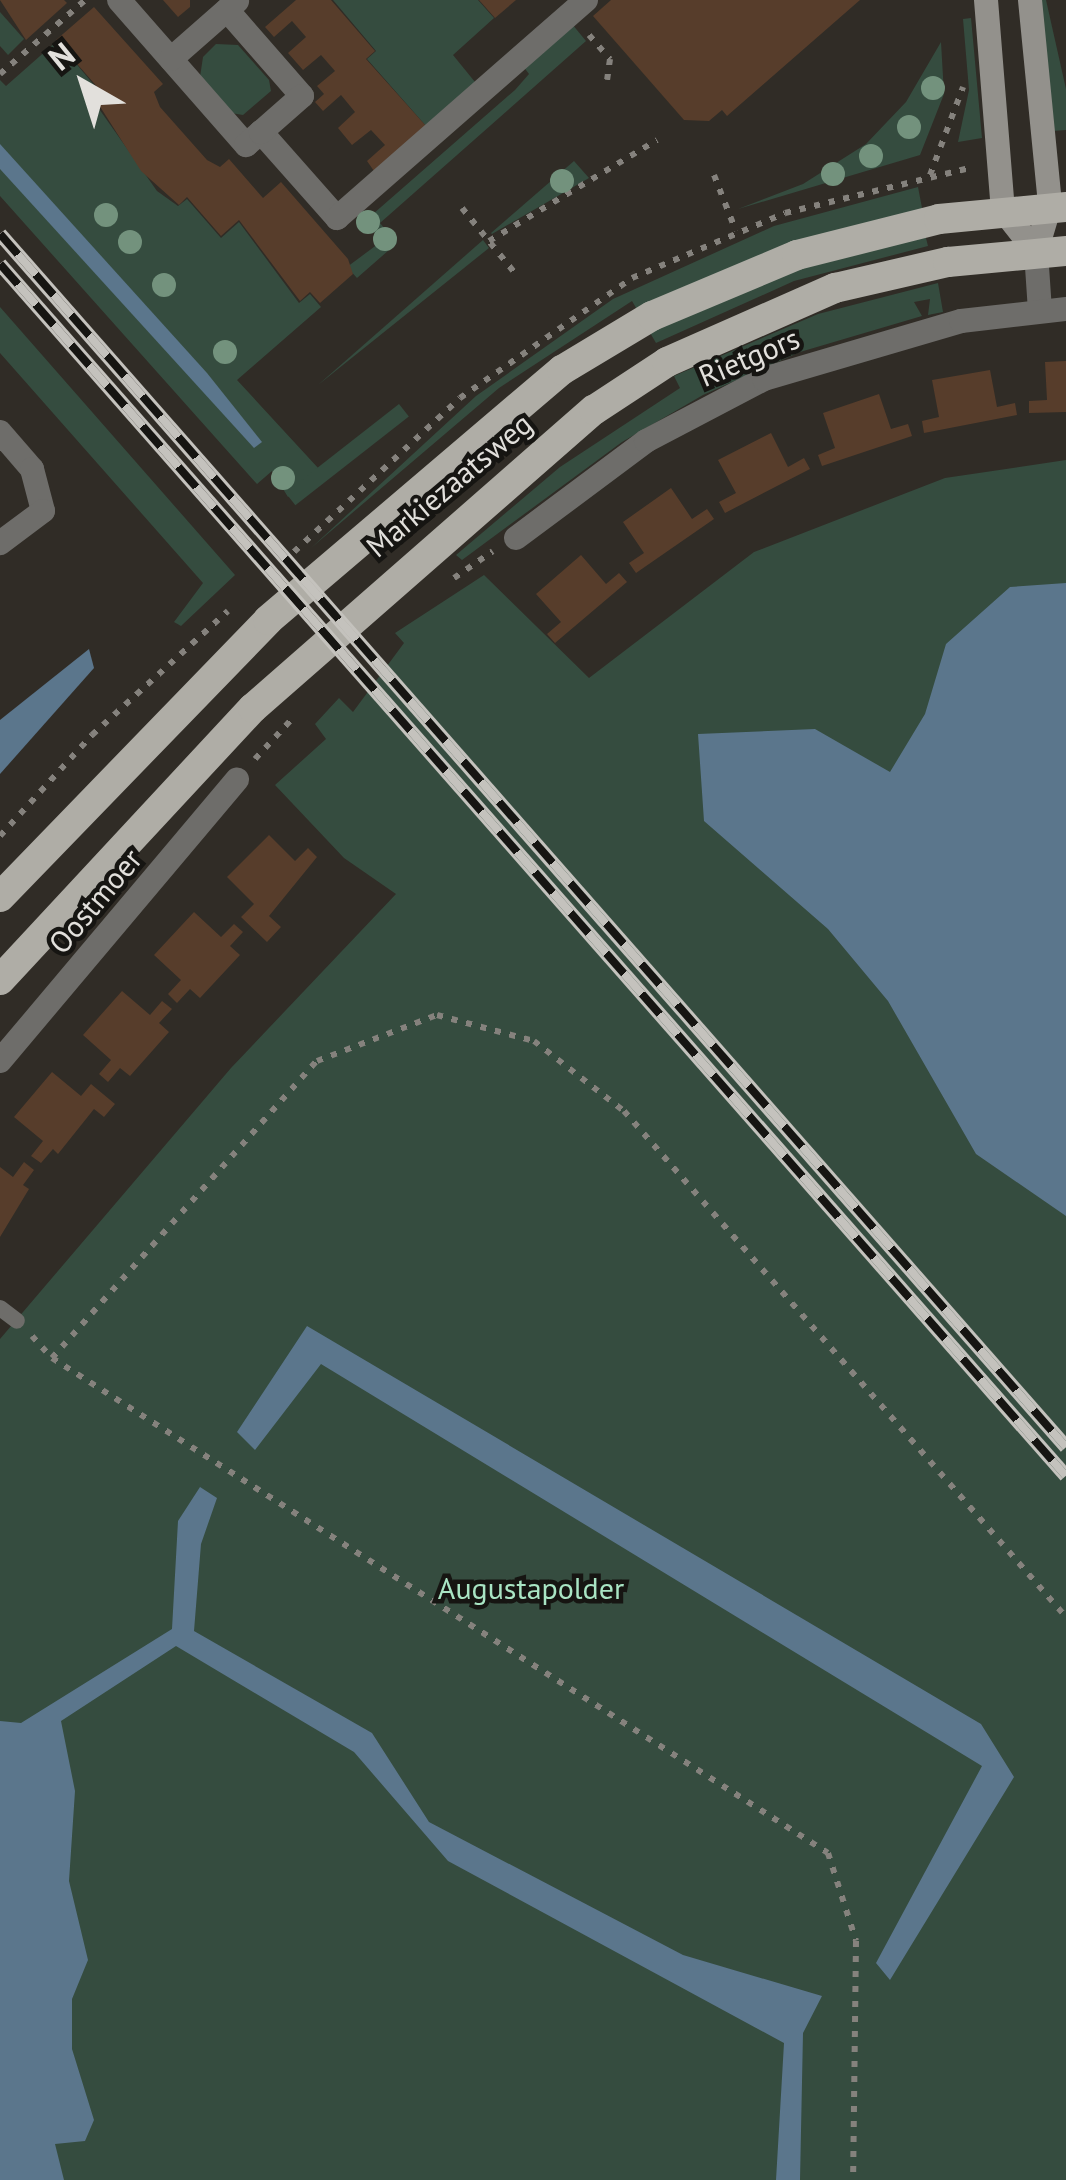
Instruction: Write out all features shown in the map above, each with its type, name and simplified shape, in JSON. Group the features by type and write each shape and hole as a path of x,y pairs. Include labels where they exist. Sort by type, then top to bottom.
{"main road":[{"path":"986,0 1003,210 1051,251"},
{"path":"1030,0 1058,206 1051,251"},
{"name":"Markiezaatsweg","path":"0,897 268,620 562,370 652,316 775,263 1003,210 1058,206"},
{"name":"Markiezaatsweg","path":"0,980 253,708 594,410 761,315 915,268 1051,251"}],"street":[{"path":"119,0 246,145 302,96 233,5 171,59"},
{"path":"261,132 337,218 578,7"},
{"name":"Rietgors","path":"516,538 646,440 764,379 872,342 1053,310 1051,251"},
{"path":"0,432 32,469 43,511 0,543"},
{"name":"Oostmoer","path":"0,1061 237,780"}],"lane":[{"path":"0,1308 17,1321"}],"path":[{"path":"0,74 85,0"},
{"path":"578,7 610,59 607,80"},
{"path":"931,176 957,117 962,67"},
{"path":"489,242 657,140"},
{"path":"714,176 736,231"},
{"path":"462,208 518,277"},
{"path":"52,1358 317,1061 437,1016 534,1041 624,1111 1066,1617"},
{"path":"17,1321 52,1358 828,1853 856,1941 854,2180"}],"green space":[{"path":"333,0 478,0 494,18 453,55 475,82 426,126 367,59 376,51"},
{"path":"1039,0 1046,0 1066,89 1066,130 1053,131"},
{"path":"0,12 24,39 8,55 0,46"},
{"path":"971,18 982,138 958,142 969,90 963,19"},
{"path":"572,24 586,41 380,223 397,243 357,278 347,267 382,241 365,221 515,90 529,74 523,66"},
{"path":"57,41 105,98 97,106 157,191 178,206 187,199 221,238 239,222 299,303 310,294 321,307 237,380 319,469 288,497 272,471 257,484 0,196 0,80 6,86"},
{"path":"941,42 944,94 920,155 738,209 803,184 866,144 906,102"},
{"path":"216,44 238,45 269,80 271,91 243,115 231,113 200,77 203,57"},
{"path":"574,161 589,178 491,233"},
{"path":"918,187 923,213 639,313 632,301 499,388 311,548 476,396 613,299 774,226"},
{"path":"925,234 928,246 794,281 656,343 649,331 785,271"},
{"path":"483,240 489,248 318,385"},
{"path":"938,283 943,312 928,315 930,299 914,302 922,316 800,352 703,395 622,442 462,560 456,555 560,467 680,388 674,376 818,314"},
{"path":"0,307 235,575 181,626 174,622 203,583 0,353"},
{"path":"399,404 409,417 295,505 286,493"},
{"name":"Augustapolder","path":"1066,460 1066,2180 0,2180 0,1339 231,1068 396,894 344,858 275,785 326,739 315,724 339,698 353,712 404,643 395,633 484,575 589,678 754,552 945,478"}],"water":[{"path":"0,144 207,373 262,442 254,448 0,169"},
{"path":"1066,583 1066,1216 976,1154 888,1001 828,929 704,821 698,734 815,729 890,772 925,714 946,644 1010,587"},
{"path":"89,649 94,668 0,774 0,720"},
{"path":"307,1326 981,1724 1014,1777 890,1980 876,1963 982,1766 321,1364 255,1450 237,1432"},
{"path":"200,1487 217,1498 201,1544 194,1631 372,1733 429,1822 683,1955 822,1996 803,2033 800,2180 776,2180 784,2043 448,1861 354,1752 176,1646 61,1721 75,1791 69,1881 88,1960 72,1999 72,2049 94,2120 85,2141 55,2144 64,2180 0,2180 0,1721 21,1723 172,1629 178,1521"}],"building":[{"path":"0,0 64,0 67,3 26,40"},
{"path":"163,0 190,0 190,7 178,17"},
{"path":"296,0 331,0 375,51 366,59 426,126 374,171 367,161 385,145 371,130 352,145 338,128 355,112 341,95 323,111 315,102 324,94 317,86 335,71 321,55 303,70 288,53 306,37 292,21 274,37 265,27"},
{"path":"479,0 516,0 495,18"},
{"path":"611,0 860,0 727,116 722,110 709,121 684,120 593,16"},
{"path":"94,7 163,84 154,92 160,107 207,160 220,167 229,159 263,198 281,182 348,259 353,274 320,303 310,292 300,301 239,220 221,236 187,197 179,205 141,171 99,105 107,98 56,40"},
{"path":"1066,361 1066,412 1029,413 1029,401 1047,400 1045,362"},
{"path":"990,370 997,407 1015,403 1017,415 924,433 922,421 939,417 932,380"},
{"path":"879,394 891,429 908,424 912,436 822,466 818,455 835,448 823,413"},
{"path":"771,433 788,467 804,458 810,469 725,513 719,502 736,493 718,460"},
{"path":"671,488 692,519 707,509 714,519 636,573 629,563 644,553 623,522"},
{"path":"581,555 606,584 619,573 627,582 555,643 547,634 561,622 536,594"},
{"path":"269,835 295,861 308,848 317,857 269,916 281,927 267,942 241,917 254,904 227,877"},
{"path":"194,912 221,937 234,924 243,932 230,946 240,955 200,998 190,989 177,1003 168,994 181,980 154,955"},
{"path":"122,991 150,1015 162,1001 172,1009 159,1023 169,1032 130,1076 120,1068 108,1082 99,1074 111,1060 83,1035"},
{"path":"52,1072 81,1096 91,1084 115,1104 104,1117 94,1109 58,1154 53,1149 41,1163 31,1156 43,1141 14,1117"},
{"path":"24,1162 34,1170 23,1185 29,1189 0,1237 0,1167 13,1177"}],"railway":[{"path":"0,234 1066,1447"},
{"path":"0,264 1066,1476"}]}
